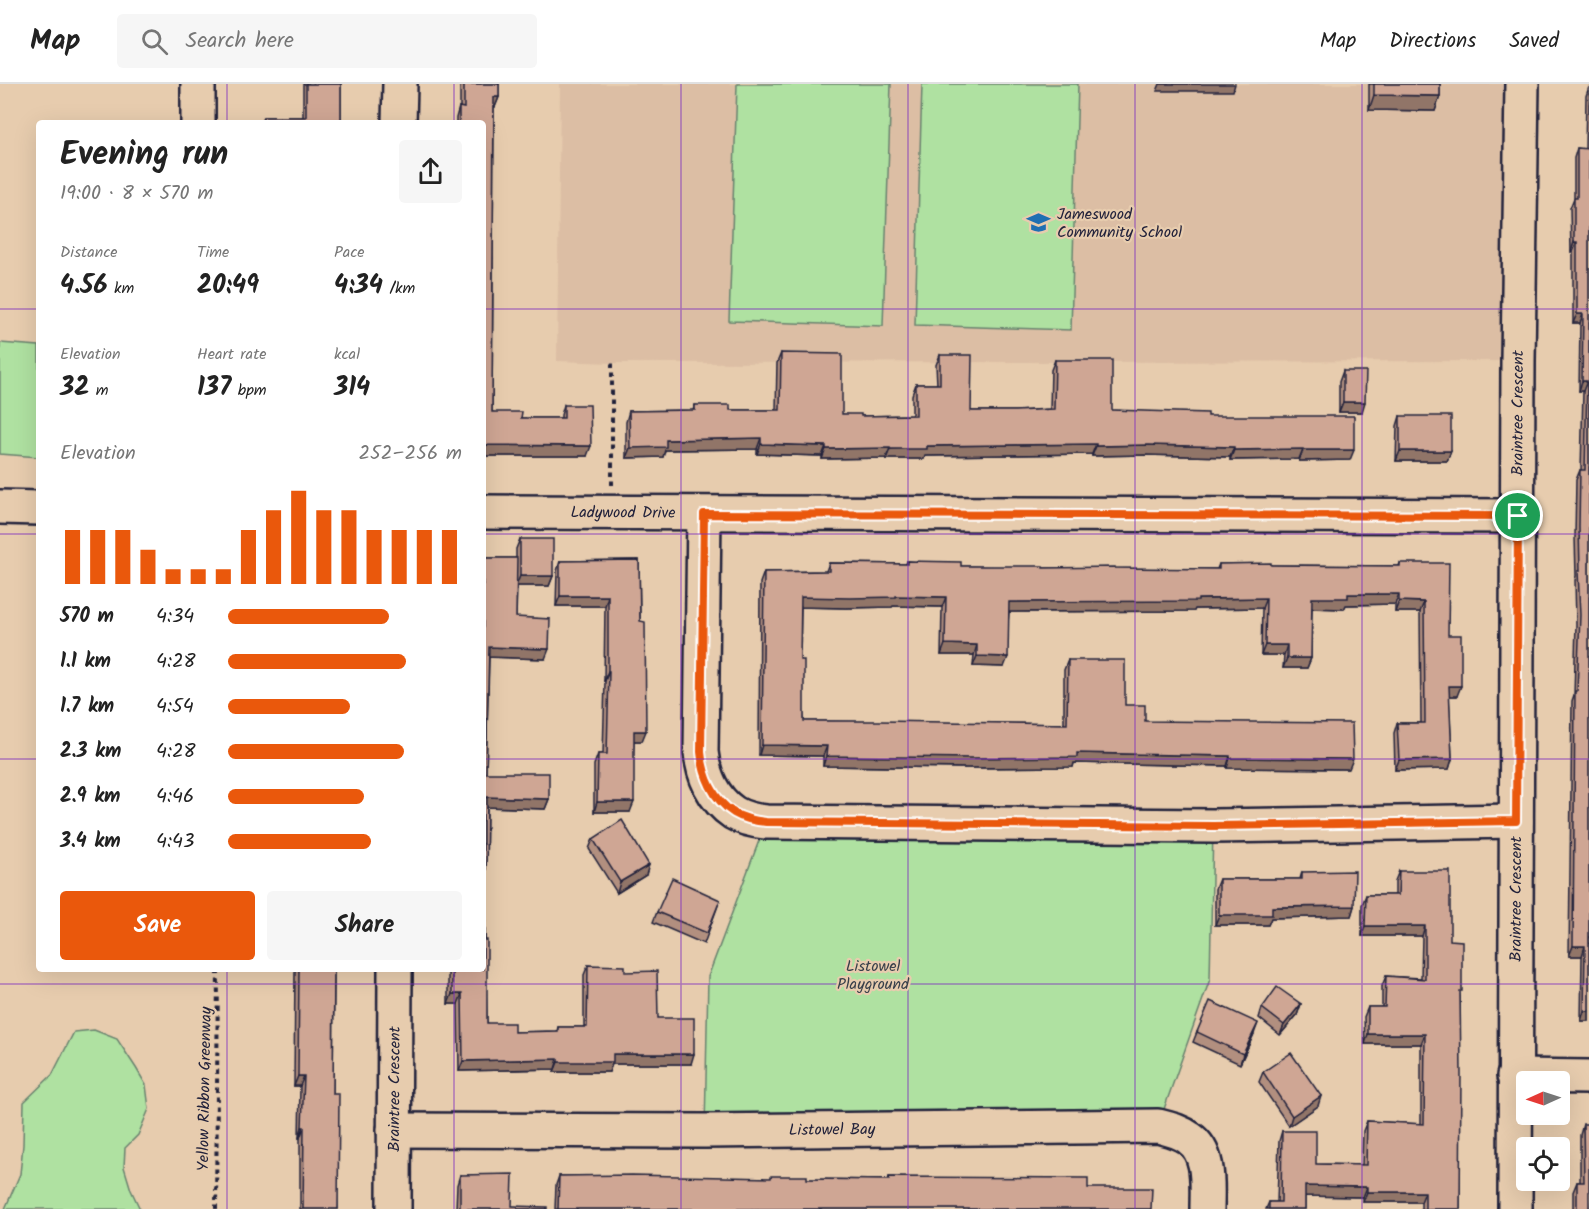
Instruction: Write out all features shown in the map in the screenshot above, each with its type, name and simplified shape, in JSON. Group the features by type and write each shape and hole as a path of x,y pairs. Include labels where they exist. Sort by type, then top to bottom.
{"street":[{"path":"198,84 198,120"},
{"path":"399,120 400,84"},
{"name":"Braintree Crescent","path":"1515,1209 1514,1076 1522,84"},
{"path":"0,507 36,508"},
{"name":"Ladywood Drive","path":"486,512 1518,516"},
{"path":"704,514 701,752 703,766 707,780 723,803 734,813 750,820 1213,826 1516,821"},
{"name":"Braintree Crescent","path":"394,1209 395,972"},
{"path":"1514,1076 1589,1077"},
{"name":"Listowel Bay","path":"394,1130 705,1131 1158,1126 1177,1131 1191,1139 1203,1154 1207,1178 1207,1209"}],"path":[{"path":"612,363 612,513"},
{"name":"Yellow Ribbon Greenway","path":"216,1209 219,972"}],"shaded area":[{"name":"Jameswood Community School","path":"560,84 1521,84 1518,361 612,363 557,361"}],"green space":[{"path":"737,84 891,84 883,326 729,321"},
{"path":"922,84 1078,84 1071,330 915,325"},
{"path":"0,343 36,346 36,457 0,454"},
{"name":"Listowel Playground","path":"766,822 1213,826 1210,979 1158,1126 705,1131 708,977"},
{"path":"94,1030 117,1039 146,1085 149,1109 138,1135 125,1148 124,1167 140,1209 5,1209 20,1174 24,1102 52,1075 74,1032"}],"building":[{"path":"306,84 341,84 341,120 263,120 263,117 306,117"},
{"path":"464,84 499,84 499,97 494,97 492,412 522,412 521,418 564,418 564,405 590,405 591,446 486,445 486,120 459,120 459,107 464,108"},
{"path":"1374,84 1440,84 1440,96 1374,95"},
{"path":"1577,148 1589,149 1589,1011 1584,1011 1585,946 1573,946 1575,691 1577,691 1580,615 1578,571 1580,571 1580,470 1585,470 1587,381 1582,381 1583,314 1577,314 1577,242 1574,242 1574,198 1577,198"},
{"path":"781,353 842,354 842,414 916,415 916,384 940,384 940,355 972,355 971,411 1054,409 1055,360 1112,360 1112,410 1208,413 1208,416 1354,416 1354,450 1234,450 1234,447 1096,446 1096,444 927,446 927,449 826,449 826,446 761,444 761,438 666,440 666,447 630,448 629,411 695,410 695,405 730,405 730,410 780,410"},
{"path":"1343,371 1366,371 1365,402 1343,402"},
{"path":"1400,416 1451,416 1451,451 1400,451"},
{"path":"520,539 553,539 553,576 520,576"},
{"path":"486,558 517,558 516,617 550,619 549,649 489,647 486,773"},
{"path":"639,560 640,621 645,622 646,731 634,731 634,802 597,802 598,754 607,754 608,596 560,596 560,561"},
{"path":"907,561 961,562 961,566 1219,569 1219,564 1400,566 1400,563 1449,563 1448,635 1461,635 1461,686 1449,686 1452,759 1399,760 1397,723 1425,723 1424,602 1399,601 1399,594 1348,594 1348,598 1312,598 1311,658 1287,658 1287,645 1265,645 1266,598 1198,599 1198,601 1009,602 1008,657 977,656 977,645 945,644 946,597 801,597 800,660 804,660 804,721 1067,724 1068,660 1125,660 1125,705 1145,705 1145,721 1352,723 1353,759 1077,753 1077,757 826,756 827,746 762,745 764,572 829,571 829,563 907,564"},
{"path":"486,773 549,773 549,799 487,797 486,868"},
{"path":"622,820 649,865 620,882 593,839"},
{"path":"1355,871 1354,906 1272,907 1272,915 1219,915 1219,879 1302,879 1302,872"},
{"path":"1399,871 1450,871 1450,940 1462,941 1460,1209 1425,1209 1425,1192 1367,1192 1367,1187 1305,1186 1305,1209 1269,1209 1269,1202 1281,1202 1282,1131 1316,1131 1316,1164 1366,1165 1367,1121 1424,1124 1425,1034 1368,1034 1368,1007 1385,1007 1386,976 1425,979 1425,926 1365,926 1366,895 1398,895"},
{"path":"672,878 720,900 707,933 657,912"},
{"path":"486,940 487,1023 514,1023 514,1032 558,1031 558,1027 587,1027 588,965 625,966 625,972 657,971 658,1018 694,1018 694,1054 613,1054 613,1062 558,1062 558,1059 463,1061 462,994 452,994 452,972 486,972"},
{"path":"299,972 334,972 333,1094 339,1094 338,1209 303,1209 304,1076 298,1076"},
{"path":"1277,987 1301,1004 1284,1025 1262,1008"},
{"path":"1210,1001 1258,1023 1243,1054 1197,1032"},
{"path":"1291,1053 1321,1096 1292,1116 1263,1072"},
{"path":"1583,1124 1589,1124 1589,1209 1577,1209 1577,1182 1584,1182"},
{"path":"513,1174 512,1206 547,1207 547,1209 460,1209 460,1175"},
{"path":"559,1176 771,1178 771,1176 807,1176 807,1179 889,1180 889,1177 1088,1178 1088,1188 1152,1188 1151,1209 558,1209"}],"place":[{"name":"Jameswood Community School","path":"1039,223"}],"route":[{"path":"704,514 1518,516 1516,821 1213,826 766,822 750,820 734,813 723,803 707,780 701,752 704,514"}]}
